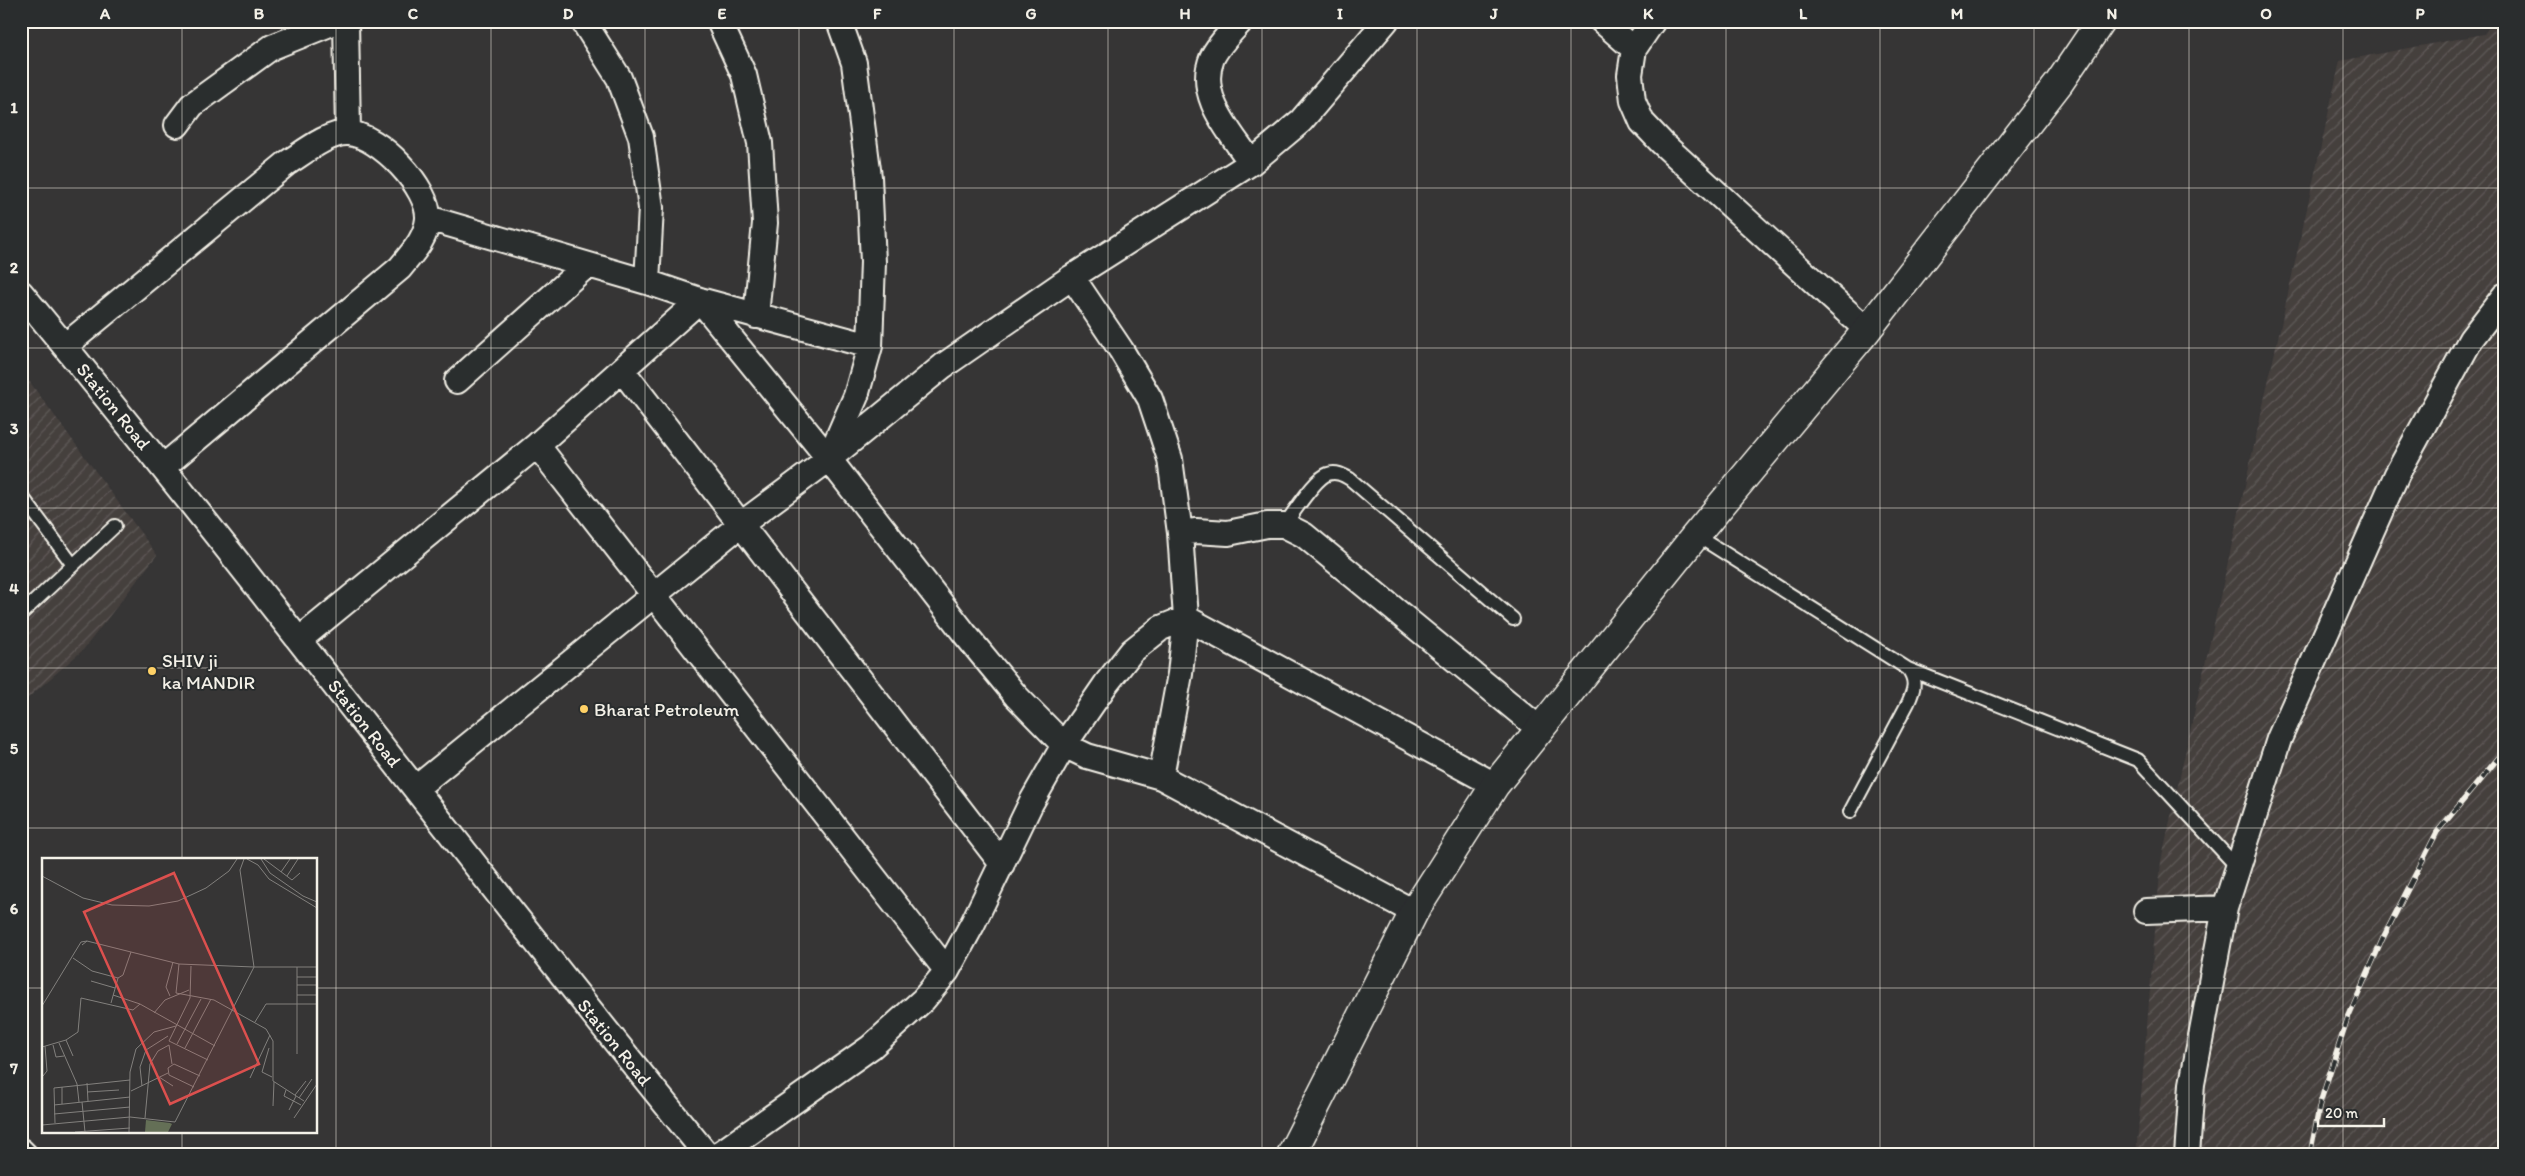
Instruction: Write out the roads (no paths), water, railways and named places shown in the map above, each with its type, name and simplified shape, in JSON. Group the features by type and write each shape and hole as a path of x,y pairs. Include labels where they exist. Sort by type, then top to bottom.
{"main road":[{"path":"1291,1155 1414,912 1495,785 1696,535 1867,330 2059,82 2101,21"}],"street":[{"path":"178,125 192,105 272,47 337,21"},
{"path":"346,21 348,133"},
{"path":"584,21 619,78 641,137 651,208 647,282"},
{"path":"718,21 744,75 760,143 765,223 756,316"},
{"path":"829,460 856,396 870,346 873,262 869,177 854,63 838,21"},
{"path":"1241,21 1212,59 1208,80 1212,103 1251,163"},
{"path":"416,788 740,525 829,460 943,366 1072,277 1251,163 1301,121 1386,21"},
{"path":"1602,21 1634,49"},
{"path":"1653,21 1634,49 1630,75 1633,101 1642,122 1662,143 1867,330"},
{"path":"65,346 286,163 323,140 348,133 372,142 399,162 422,194 428,218 420,244 400,268 163,467"},
{"path":"428,218 647,282 700,300 870,346"},
{"path":"456,381 587,266"},
{"path":"1072,277 1121,350 1150,399 1170,459 1180,533 1186,618 1180,674 1161,777"},
{"name":"Station Road","path":"21,293 163,467 585,1006 707,1155"},
{"path":"2187,1155 2192,1084 2225,908 2279,739 2397,474 2471,339 2504,296"},
{"path":"700,300 993,668 1041,724 1064,745 1087,756 1161,777 1414,912"},
{"path":"299,640 538,445 700,300"},
{"path":"622,370 1002,864"},
{"path":"538,445 947,971"},
{"path":"1180,533 1196,531 1228,533 1268,525 1284,525 1304,535 1541,730"},
{"path":"718,1155 871,1047 923,1000 947,971 1032,803 1064,745 1132,651 1161,628 1186,618"},
{"path":"1186,618 1495,785"},
{"path":"2146,912 2225,908"},
{"path":"21,1151 25,1155"}],"lane":[{"path":"1284,525 1318,482 1327,474 1337,473 1350,479 1513,619"},
{"path":"21,495 73,565"},
{"path":"21,614 115,526"},
{"path":"1696,535 1908,668 2138,760 2238,868"},
{"path":"1850,812 1913,692 1914,678 1908,668"}],"railway":[{"path":"2310,1155 2320,1103 2347,1020 2383,938 2437,832 2504,751"}],"place":[{"name":"SHIV ji ka MANDIR","path":"152,671"},
{"name":"Bharat Petroleum","path":"584,709"}]}
